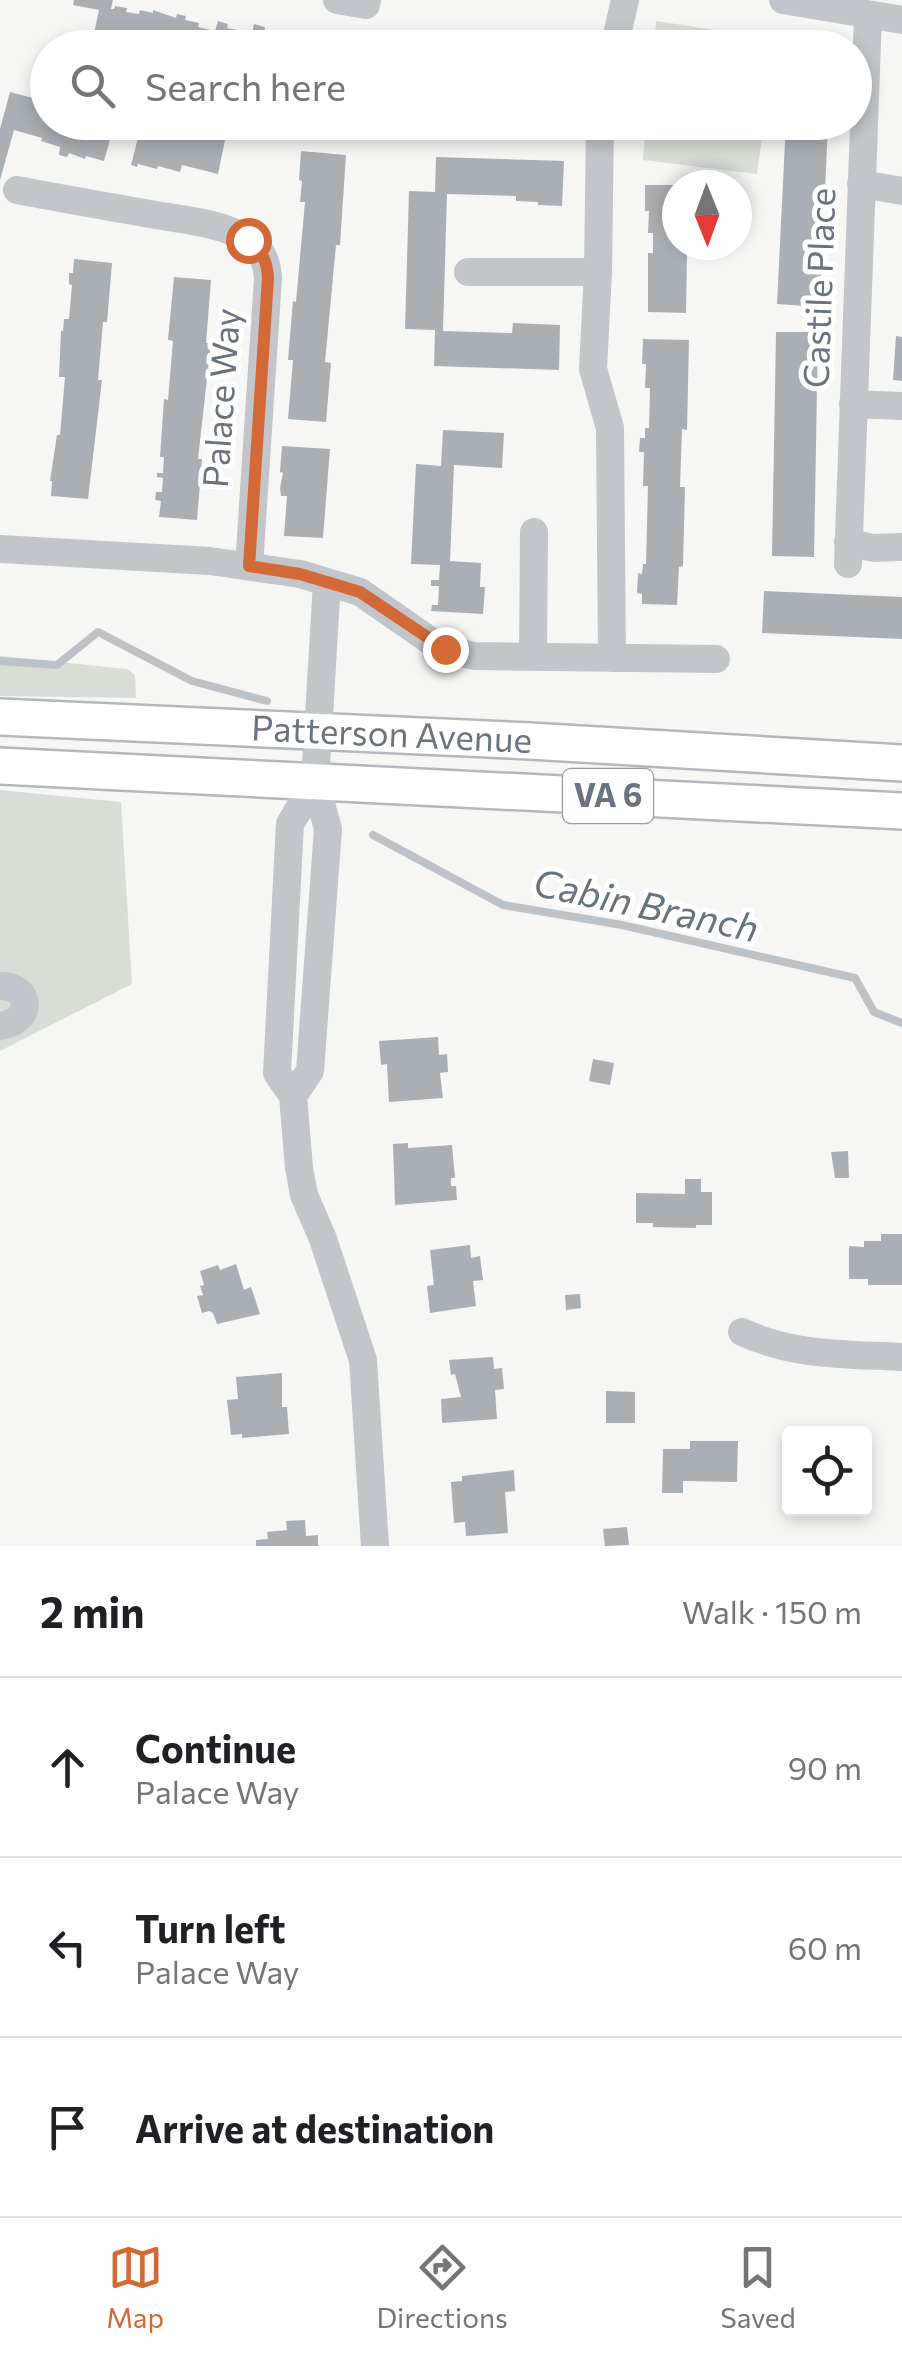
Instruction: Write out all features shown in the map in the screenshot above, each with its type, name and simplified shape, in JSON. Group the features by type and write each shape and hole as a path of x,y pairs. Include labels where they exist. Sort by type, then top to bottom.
{"main road":[{"name":"Patterson Avenue","path":"0,717 902,763"},
{"name":"Patterson Avenue","path":"0,766 902,810"}],"street":[{"path":"337,0 366,5 366,0"},
{"path":"618,30 624,0"},
{"path":"783,0 902,20"},
{"name":"Castile Place","path":"867,30 868,14"},
{"path":"600,140 593,369 610,428 612,658"},
{"name":"Castile Place","path":"864,140 848,553 902,546"},
{"path":"862,184 902,191"},
{"name":"Palace Way","path":"17,190 202,223 236,233 257,247 264,257 268,278 249,566"},
{"path":"468,272 598,272"},
{"path":"853,404 902,406"},
{"path":"532,657 534,532"},
{"path":"0,549 210,561 300,574 360,592 445,649 474,656 716,659"},
{"path":"327,582 315,782 290,824 276,1073 293,1096 304,1196 323,1238 363,1360 375,1546"},
{"path":"0,986 16,990 25,1002 22,1018 0,1026"},
{"path":"742,1332 769,1344 809,1352 902,1357"}],"shaded area":[{"path":"656,21 716,30 655,30"},
{"path":"645,140 762,140 757,174 752,170 643,160"},
{"path":"0,656 127,669 135,675 136,698 0,696"},
{"path":"0,790 121,802 132,984 0,1051"}],"building":[{"path":"74,0 113,0 111,9 127,8 126,12 139,14 140,10 153,10 176,18 177,14 211,30 95,30 99,10 73,5"},
{"path":"218,21 228,24 227,28 237,30 215,30"},
{"path":"10,92 30,97 30,135 14,130 0,180 0,129"},
{"path":"110,140 104,161 69,153 67,157 59,155 60,147 41,141"},
{"path":"137,140 225,140 218,174 182,165 180,172 131,165"},
{"path":"785,140 827,140 820,307 777,304"},
{"path":"301,151 346,155 340,245 336,245 325,362 331,363 326,422 288,419 293,360 288,360 305,202 300,202"},
{"path":"436,157 564,161 562,206 516,201 516,196 447,194 443,331 512,333 513,323 560,325 559,370 434,366 435,330 405,329 409,191 435,192"},
{"path":"645,185 662,185 662,260 687,260 686,313 648,312 648,253 653,253 653,233 648,233 649,211 645,211"},
{"path":"74,259 112,263 88,499 51,496 50,481 60,435 65,377 59,377 61,331 64,319 69,319 69,273 73,273"},
{"path":"174,277 211,280 206,343 211,343 198,459 202,459 197,520 159,517 161,501 155,500 156,492 162,492 163,478 157,477 157,473 163,473 164,457 160,457 173,341 168,340"},
{"path":"776,332 818,332 814,557 772,556"},
{"path":"896,336 902,337 902,381 893,380"},
{"path":"643,339 689,340 687,430 682,429 680,487 685,487 683,566 679,567 677,605 642,604 642,594 637,593 638,573 642,574 646,564 648,486 643,486 644,452 639,452 640,438 645,438 645,428 649,428 650,388 645,388"},
{"path":"443,430 504,433 502,468 454,465 450,561 481,563 480,587 485,587 483,614 431,611 432,605 438,605 439,586 431,586 431,580 439,580 440,565 411,564 416,464 441,466"},
{"path":"282,446 330,449 323,538 284,536 287,496 281,496 280,488"},
{"path":"764,591 902,597 902,639 762,633"},
{"path":"438,1037 439,1055 447,1054 448,1072 440,1073 443,1098 389,1102 387,1064 381,1065 379,1041"},
{"path":"593,1059 614,1063 610,1085 589,1081"},
{"path":"408,1143 408,1148 452,1145 455,1178 451,1178 451,1186 456,1186 457,1200 395,1205 393,1144"},
{"path":"848,1151 849,1178 835,1178 831,1152"},
{"path":"685,1179 701,1179 701,1192 712,1192 712,1225 653,1227 653,1223 636,1223 636,1193 685,1194"},
{"path":"881,1234 902,1234 902,1285 868,1285 868,1279 849,1279 849,1246 864,1247 864,1241 881,1241"},
{"path":"470,1245 471,1258 480,1256 483,1280 473,1281 476,1306 430,1313 427,1286 434,1285 430,1250"},
{"path":"236,1264 244,1290 251,1287 260,1314 217,1324 213,1313 202,1313 197,1296 203,1295 200,1271"},
{"path":"580,1294 581,1308 566,1310 565,1295"},
{"path":"493,1357 494,1369 502,1368 504,1389 495,1390 497,1419 442,1423 441,1399 461,1397 449,1360"},
{"path":"282,1373 282,1407 287,1407 289,1434 242,1438 242,1434 231,1435 227,1400 238,1399 236,1377"},
{"path":"606,1391 635,1392 635,1423 606,1423"},
{"path":"690,1441 738,1441 737,1482 683,1481 683,1493 662,1493 663,1449 690,1449"},
{"path":"514,1470 515,1491 505,1492 508,1533 466,1536 465,1522 454,1523 451,1482 462,1481 462,1476"},
{"path":"305,1520 306,1536 318,1535 318,1546 256,1546 256,1540 268,1539 267,1532 287,1530 286,1521"},
{"path":"627,1527 629,1545 605,1546 603,1529"}],"waterway":[{"name":"Cabin Branch","path":"0,661 57,665 98,632 192,681 267,701"},
{"name":"Cabin Branch","path":"373,835 503,905 622,925 855,978 874,1012 902,1023"}],"route":[{"path":"248,240 264,257 268,278 249,566 300,574 360,592 445,649"}]}
